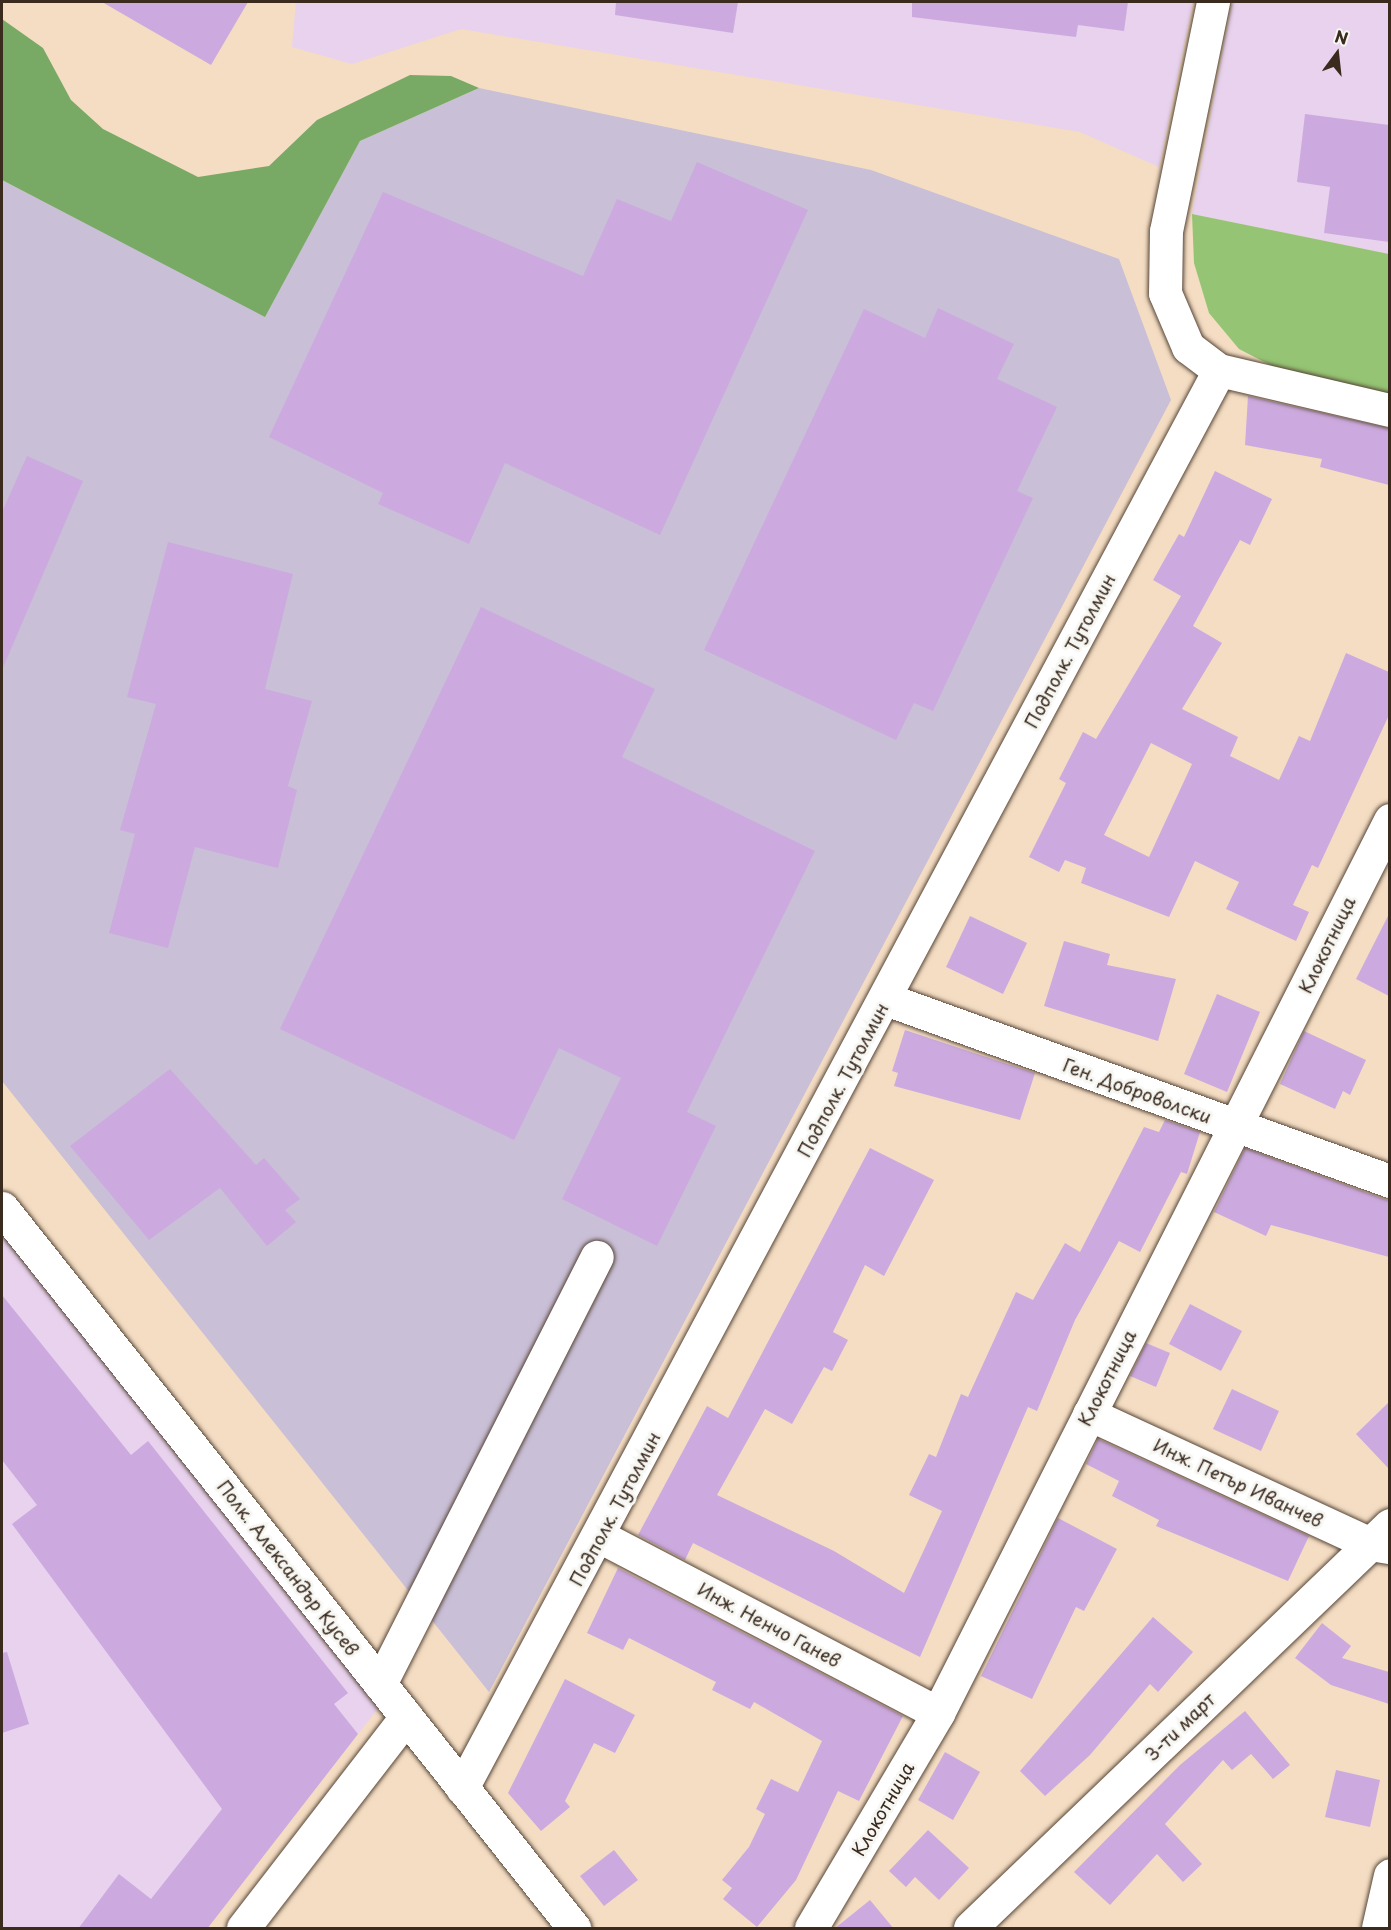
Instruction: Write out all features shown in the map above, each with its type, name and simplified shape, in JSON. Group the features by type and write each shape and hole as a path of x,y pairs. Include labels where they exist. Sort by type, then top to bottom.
{"street":[{"path":"1213,2 1166,231 1165,293 1188,347 1219,370 1389,410"},
{"name":"Подполк. Тутолмин","path":"462,1788 601,1537 1219,370"},
{"name":"Клокотница","path":"816,1926 938,1713 1236,1127 1389,820"},
{"name":"Ген. Доброволски","path":"886,999 1236,1127 1389,1180"},
{"name":"Полк. Александър Кусев","path":"2,1208 574,1929"},
{"path":"380,1684 597,1257"},
{"name":"Инж. Петър Иванчев","path":"1089,1414 1383,1539"},
{"name":"Инж. Ненчо Ганев","path":"601,1537 938,1713"},
{"name":"3-ти март","path":"970,1929 1383,1539"},
{"path":"243,1929 406,1717"},
{"path":"1378,1929 1389,1875"}],"shaded area":[{"path":"296,2 1193,2 1159,167 1080,132 461,29 352,64 292,47"},
{"path":"1232,2 1389,2 1389,254 1192,214"},
{"path":"479,88 871,170 1119,259 1171,400 489,1692 2,1081 2,180 265,316 360,141"},
{"path":"2,1235 380,1706 207,1928 2,1928"}],"green space":[{"path":"2,19 43,48 71,100 103,129 198,177 269,166 317,120 410,75 451,76 479,88 360,141 265,317 2,180"},
{"path":"1192,214 1389,254 1389,395 1282,371 1239,349 1209,313 1194,263"}],"building":[{"path":"102,2 248,2 211,65"},
{"path":"616,2 738,2 733,33 615,15"},
{"path":"912,2 1128,2 1124,31 1078,25 1076,37 912,17"},
{"path":"1305,114 1389,125 1389,242 1324,233 1330,187 1297,182"},
{"path":"697,162 808,210 660,535 505,463 469,544 378,504 383,493 269,437 383,192 583,276 617,199 671,221"},
{"path":"938,308 1014,344 997,379 1057,407 1017,491 1033,498 933,711 914,703 896,740 704,650 864,309 925,338"},
{"path":"1248,396 1389,428 1389,485 1320,467 1322,459 1245,445"},
{"path":"27,456 83,481 2,670 2,512"},
{"path":"1215,471 1272,499 1250,545 1240,540 1193,626 1222,643 1182,709 1238,737 1230,756 1279,780 1299,736 1310,741 1346,653 1389,672 1389,715 1318,868 1312,865 1293,905 1309,912 1296,941 1226,909 1239,882 1195,861 1169,917 1081,883 1086,868 1065,860 1059,872 1029,857 1066,783 1059,779 1083,732 1096,739 1181,596 1153,580 1179,534 1184,537","holes":["1151,743 1192,764 1149,857 1104,835"]},
{"path":"168,542 293,574 265,689 312,701 288,786 297,790 278,868 195,847 168,948 109,933 135,834 120,830 156,704 127,697"},
{"path":"481,607 655,689 622,757 815,851 687,1112 716,1126 657,1246 562,1199 621,1078 559,1048 514,1140 280,1029"},
{"path":"1389,914 1389,996 1356,979"},
{"path":"970,916 1027,943 1003,994 946,967"},
{"path":"1064,941 1110,954 1107,965 1176,979 1158,1041 1044,1006"},
{"path":"1217,994 1260,1012 1227,1092 1184,1074"},
{"path":"905,1030 1035,1073 1020,1120 894,1086 898,1073 892,1071"},
{"path":"1304,1031 1366,1060 1350,1095 1343,1091 1335,1109 1280,1084"},
{"path":"170,1069 256,1165 264,1158 300,1199 285,1210 296,1222 267,1246 220,1188 149,1240 70,1146"},
{"path":"1165,1120 1200,1132 1187,1174 1181,1172 1140,1252 1119,1241 1075,1320 1037,1411 1028,1407 920,1657 693,1543 685,1560 638,1535 707,1406 728,1418 870,1148 934,1180 884,1276 865,1265 833,1332 848,1340 832,1371 824,1367 792,1424 765,1409 717,1495 834,1551 904,1593 942,1511 909,1495 929,1454 936,1457 961,1394 968,1397 1016,1292 1033,1300 1065,1243 1080,1252 1144,1127 1159,1132"},
{"path":"1245,1148 1389,1201 1389,1257 1271,1225 1266,1236 1214,1212"},
{"path":"2,1295 131,1455 148,1441 348,1693 334,1704 358,1734 207,1929 78,1929 119,1874 151,1899 222,1809 12,1524 37,1505 2,1460"},
{"path":"1190,1304 1242,1331 1221,1371 1169,1344"},
{"path":"1146,1343 1170,1353 1156,1387 1130,1376"},
{"path":"1232,1389 1279,1411 1261,1451 1213,1429"},
{"path":"1389,1402 1389,1469 1356,1434"},
{"path":"1098,1439 1309,1536 1288,1581 1156,1526 1159,1520 1112,1496 1119,1481 1086,1464"},
{"path":"1058,1518 1117,1549 1084,1611 1076,1607 1032,1699 981,1676"},
{"path":"618,1568 903,1716 859,1801 838,1791 796,1880 757,1927 723,1899 732,1888 722,1880 749,1847 765,1814 756,1809 771,1779 798,1792 822,1741 754,1702 750,1709 712,1690 716,1682 629,1638 623,1650 587,1633"},
{"path":"1153,1617 1193,1652 1158,1692 1150,1684 1090,1755 1045,1796 1020,1771"},
{"path":"1322,1623 1351,1646 1342,1658 1389,1672 1389,1704 1331,1685 1295,1658"},
{"path":"7,1652 29,1724 2,1733 2,1653"},
{"path":"565,1679 635,1715 615,1753 594,1743 565,1801 570,1807 541,1831 508,1793"},
{"path":"1245,1711 1290,1765 1273,1779 1251,1754 1232,1770 1223,1760 1165,1824 1202,1864 1183,1882 1157,1854 1110,1905 1074,1872 1180,1765"},
{"path":"945,1752 980,1772 953,1820 918,1800"},
{"path":"1336,1770 1380,1780 1370,1827 1325,1817"},
{"path":"928,1830 969,1868 939,1900 915,1877 906,1887 889,1871"},
{"path":"614,1850 638,1880 604,1906 580,1876"},
{"path":"870,1900 894,1929 834,1929"}]}
